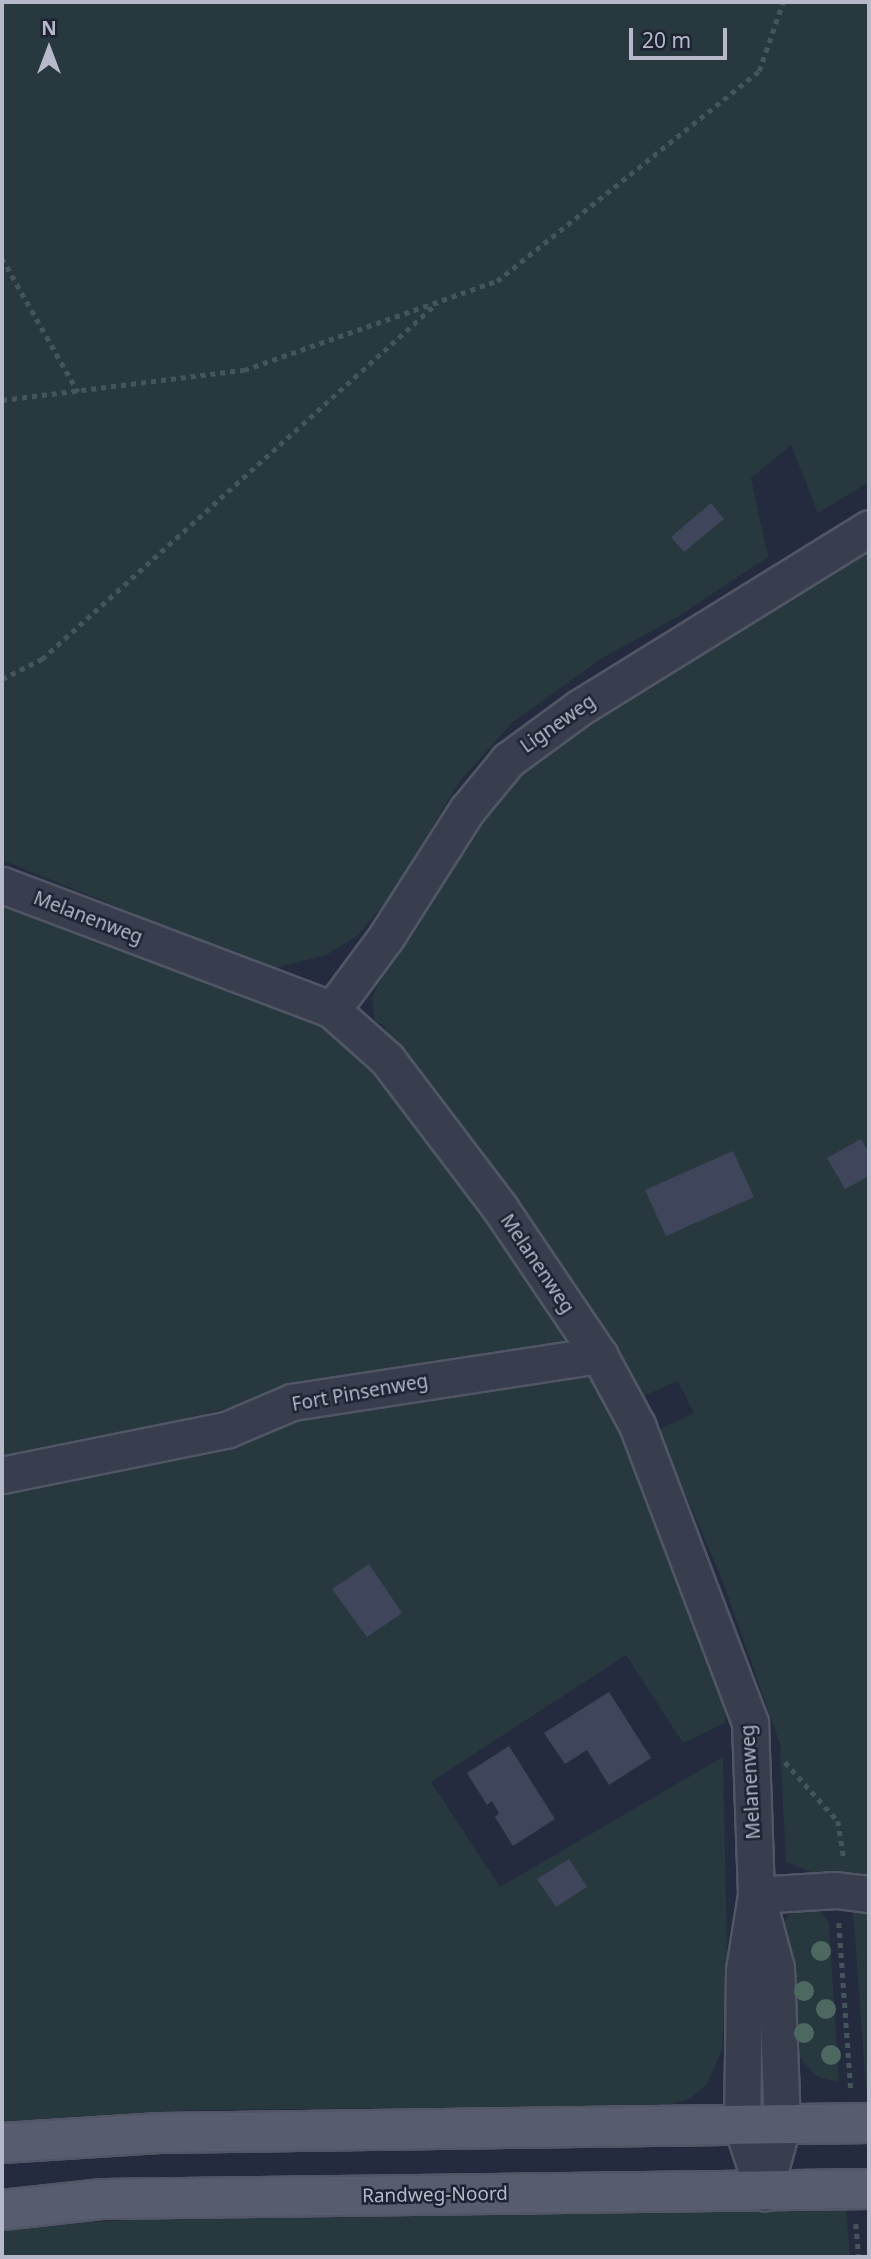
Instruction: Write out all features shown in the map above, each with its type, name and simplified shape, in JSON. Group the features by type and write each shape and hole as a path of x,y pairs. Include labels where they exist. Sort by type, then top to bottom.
{"main road":[{"path":"2,2143 160,2133 861,2123"},
{"name":"Randweg-Noord","path":"2,2210 103,2199 869,2189"}],"street":[{"name":"Ligneweg","path":"332,1010 386,937 467,810 508,760 579,708 869,528"},
{"name":"Melanenweg","path":"2,885 332,1010 387,1059 500,1208 599,1356 636,1425 750,1722 756,1895 744,1970 742,2126 764,2192"},
{"name":"Fort Pinsenweg","path":"2,1475 226,1430 292,1402 599,1356"},
{"path":"756,1895 852,1891"},
{"name":"Melanenweg","path":"756,1895 776,1968 782,2126 764,2192"}],"path":[{"path":"2,401 244,370 497,281 759,71 783,2"},
{"path":"2,258 78,392"},
{"path":"2,679 42,659 439,302"},
{"path":"750,1722 838,1821 852,1891 861,2123"}],"shaded area":[{"path":"2,2 869,2 869,482 818,513 791,445 751,478 768,557 679,616 602,658 512,723 459,782 391,896 357,936 326,955 271,969 2,860"},
{"path":"869,540 869,1881 819,1875 786,1862 780,1744 722,1579 658,1430 694,1413 678,1381 639,1398 409,1072 383,1025 375,1021 372,998 382,976 479,827 522,770 558,738"},
{"path":"2,890 343,1034 489,1211 575,1339 566,1352 292,1393 2,1462"},
{"path":"571,1368 594,1374 630,1446 726,1700 725,1723 683,1743 626,1655 431,1782 500,1887 723,1757 727,1951 722,2049 707,2084 690,2099 662,2106 195,2110 2,2122 2,1489 297,1412"},
{"path":"805,1905 820,1910 829,1924 839,2083 816,2076 797,2054 788,2026 783,1926 790,1912"},
{"path":"853,1910 869,1914 869,2088 866,2088"},
{"path":"846,2210 850,2257 2,2257 2,2228 130,2220"}],"building":[{"path":"711,503 724,519 684,552 671,537"},
{"path":"861,1139 869,1153 869,1176 845,1189 827,1158"},
{"path":"733,1151 754,1197 666,1236 645,1190"},
{"path":"369,1564 402,1613 367,1637 332,1589"},
{"path":"609,1692 651,1758 609,1785 587,1750 565,1764 544,1733"},
{"path":"509,1746 555,1819 513,1846 495,1817 499,1813 492,1801 487,1805 467,1773"},
{"path":"569,1859 587,1887 556,1907 537,1879"}]}
